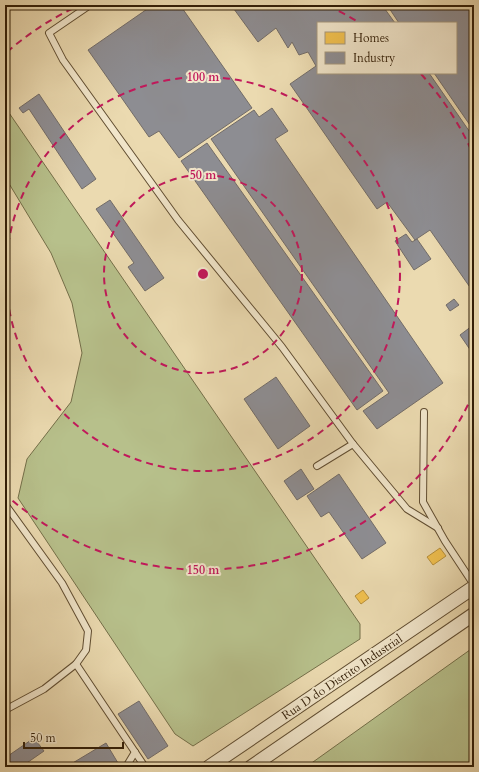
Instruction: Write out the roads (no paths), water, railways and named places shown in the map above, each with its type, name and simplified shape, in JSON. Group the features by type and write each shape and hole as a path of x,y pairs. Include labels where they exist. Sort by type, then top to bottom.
{"street":[{"name":"Rua D do Distrito Industrial","path":"209,767 474,586"},
{"name":"Rua D do Distrito Industrial","path":"251,767 474,614"}],"lane":[{"path":"90,5 49,33 63,60 178,220 282,347 353,444 407,509 438,528"},
{"path":"424,412 423,502 474,586"},
{"path":"316,466 353,444"},
{"path":"5,504 62,583 88,631 86,650 76,664 44,689 5,710"},
{"path":"76,664 145,767"},
{"path":"126,767 135,752"}]}
